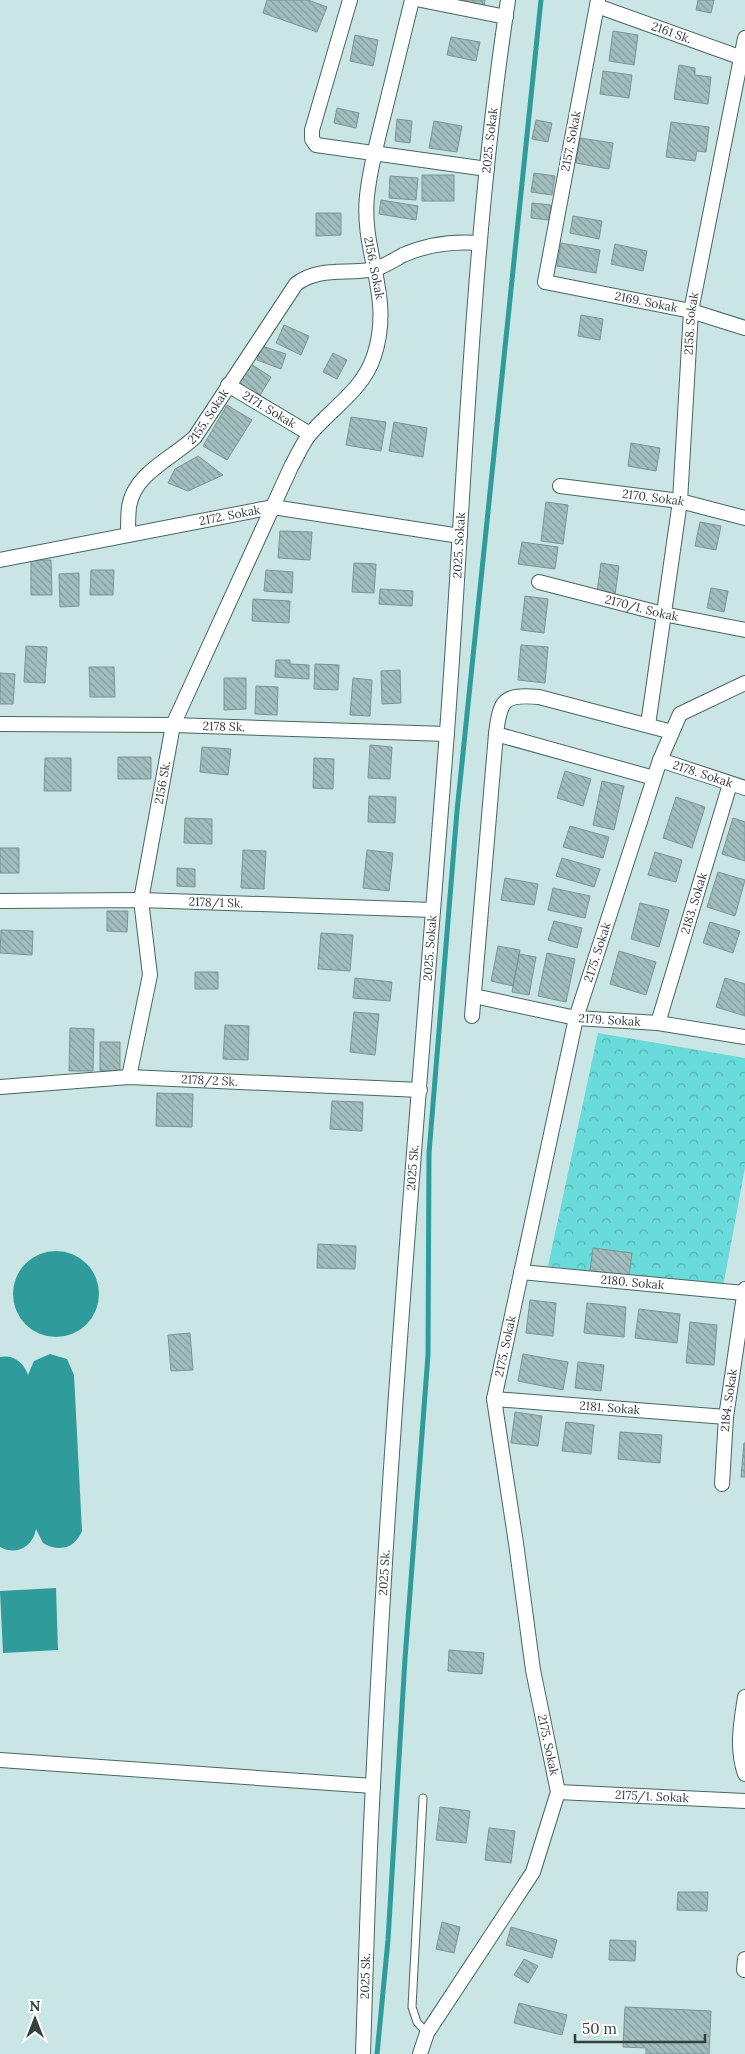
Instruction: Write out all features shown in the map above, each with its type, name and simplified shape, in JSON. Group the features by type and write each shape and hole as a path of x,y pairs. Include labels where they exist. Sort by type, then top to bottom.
{"street":[{"path":"350,0 311,135 316,145 487,169"},
{"name":"2156. Sokak","path":"273,507 291,467 310,434 352,393 374,358 382,318 376,269 367,241 367,196 374,154 412,0"},
{"path":"421,0 506,17"},
{"name":"2025. Sokak","path":"420,1090 447,734 479,243 496,82 508,0"},
{"name":"2161 Sk.","path":"598,3 743,58"},
{"name":"2157. Sokak","path":"545,282 598,3"},
{"name":"2158. Sokak","path":"648,725 680,501 691,311 743,58 745,38"},
{"path":"376,269 432,245 455,242 479,243"},
{"name":"2155. Sokak","path":"128,535 129,506 138,486 150,472 177,453 195,437 290,290 303,279 319,273 376,269"},
{"name":"2169. Sokak","path":"545,282 691,311 745,328"},
{"name":"2171. Sokak","path":"228,385 310,434"},
{"name":"2170. Sokak","path":"560,486 680,501 744,513"},
{"name":"2172. Sokak","path":"0,560 273,507 460,536"},
{"name":"2156 Sk.","path":"129,1077 150,975 141,900 173,726 273,507"},
{"name":"2170/1. Sokak","path":"539,582 663,614 745,630"},
{"name":"2175. Sokak","path":"420,2054 427,2033 533,1872 558,1792 532,1670 516,1543 494,1399 576,1018 660,760 680,714 745,683"},
{"path":"472,1016 496,734 499,711 502,704 517,695 539,697 672,732"},
{"name":"2178 Sk.","path":"0,724 173,726 447,734"},
{"path":"496,734 654,778"},
{"name":"2178. Sokak","path":"660,760 745,788"},
{"name":"2183. Sokak","path":"658,1022 730,784"},
{"name":"2178/1 Sk.","path":"0,901 141,900 433,910"},
{"name":"2179. Sokak","path":"474,996 576,1018 658,1022 745,1037"},
{"name":"2178/2 Sk.","path":"0,1087 129,1077 420,1090"},
{"name":"2025 Sk.","path":"363,2054 372,1786 401,1320 420,1090"},
{"name":"2180. Sokak","path":"521,1272 744,1293"},
{"name":"2184. Sokak","path":"722,1484 726,1417 745,1289"},
{"name":"2181. Sokak","path":"494,1399 726,1417"},
{"path":"745,1696 739,1736 745,1772"},
{"path":"0,1760 372,1786"},
{"name":"2175/1. Sokak","path":"558,1792 745,1801"},
{"path":"744,1970 745,1959"}],"lane":[{"path":"423,1798 412,2007 417,2022 427,2033"}],"green space":[{"path":"598,1033 745,1058 745,1168 723,1287 548,1266"}],"shaded area":[{"path":"56,1251 72,1255 86,1264 95,1278 99,1294 95,1310 86,1324 72,1333 56,1337 40,1333 26,1324 17,1310 13,1294 17,1278 26,1264 40,1255"},
{"path":"50,1354 67,1359 74,1375 82,1531 71,1545 55,1548 43,1543 36,1529 28,1545 18,1550 6,1550 0,1547 0,1357 5,1356 18,1360 28,1375 34,1361"},
{"path":"56,1588 58,1650 3,1653 0,1591"}],"building":[{"path":"267,0 308,0 327,7 317,32 263,13"},
{"path":"456,0 485,0 484,6"},
{"path":"698,0 714,0 711,13 696,10"},
{"path":"613,31 638,35 634,65 609,61"},
{"path":"355,35 378,40 373,66 350,61"},
{"path":"451,37 480,42 476,61 447,55"},
{"path":"679,65 695,68 695,75 711,77 708,104 674,99"},
{"path":"603,71 632,75 629,98 600,94"},
{"path":"337,108 359,113 356,128 334,123"},
{"path":"397,119 412,121 410,143 395,141"},
{"path":"536,120 552,123 548,142 532,139"},
{"path":"434,121 462,126 457,152 429,148"},
{"path":"671,122 709,127 706,152 697,151 695,161 666,157"},
{"path":"580,138 613,143 609,169 576,163"},
{"path":"534,173 555,176 552,195 531,192"},
{"path":"422,175 454,175 454,201 422,201"},
{"path":"390,176 418,178 416,200 389,198"},
{"path":"381,200 418,206 416,220 379,214"},
{"path":"532,203 551,205 549,220 531,218"},
{"path":"316,213 341,213 341,235 316,236"},
{"path":"573,216 602,221 599,239 570,233"},
{"path":"561,243 600,250 596,273 557,266"},
{"path":"615,244 647,251 643,271 611,264"},
{"path":"581,315 603,319 600,340 578,336"},
{"path":"284,325 309,336 301,355 276,343"},
{"path":"262,346 286,354 281,369 257,360"},
{"path":"333,353 347,360 337,379 323,372"},
{"path":"251,364 271,377 259,397 238,384"},
{"path":"227,405 252,420 227,460 203,446"},
{"path":"351,417 386,422 381,451 346,445"},
{"path":"394,422 427,428 423,457 389,451"},
{"path":"631,443 660,448 656,471 628,466"},
{"path":"198,456 223,475 188,491 168,483 175,469"},
{"path":"546,502 568,505 563,544 541,541"},
{"path":"700,522 721,526 716,550 695,546"},
{"path":"280,531 312,532 310,560 278,558"},
{"path":"522,542 558,547 555,569 518,564"},
{"path":"31,560 51,560 52,595 31,595"},
{"path":"354,563 376,564 374,593 352,592"},
{"path":"601,563 619,566 615,595 597,592"},
{"path":"91,570 114,570 113,595 90,595"},
{"path":"266,570 293,572 292,593 264,591"},
{"path":"79,573 79,606 60,607 59,574"},
{"path":"711,588 728,591 724,612 707,608"},
{"path":"380,589 413,591 412,606 379,604"},
{"path":"525,596 548,599 544,633 521,630"},
{"path":"253,599 290,601 289,623 252,621"},
{"path":"521,645 548,647 545,683 518,680"},
{"path":"26,646 47,647 45,683 24,682"},
{"path":"276,660 290,660 290,664 309,665 309,679 275,677"},
{"path":"315,664 339,665 338,690 314,689"},
{"path":"89,667 114,667 115,697 90,697"},
{"path":"400,670 401,703 382,704 381,671"},
{"path":"0,673 15,674 13,704 0,704"},
{"path":"224,678 246,678 246,709 224,710"},
{"path":"353,678 372,680 370,716 350,715"},
{"path":"256,686 278,687 277,715 255,714"},
{"path":"370,745 392,747 390,779 368,778"},
{"path":"202,747 231,749 228,775 200,772"},
{"path":"118,757 151,757 151,779 118,779"},
{"path":"45,758 71,758 71,791 44,791"},
{"path":"314,758 334,759 333,789 313,788"},
{"path":"565,771 591,779 583,806 557,798"},
{"path":"602,781 624,786 614,830 593,825"},
{"path":"369,796 396,797 395,823 368,822"},
{"path":"676,797 705,807 692,848 663,838"},
{"path":"185,818 212,819 212,844 184,843"},
{"path":"733,818 745,822 745,861 722,854"},
{"path":"570,826 609,837 603,858 563,847"},
{"path":"0,848 19,848 19,873 0,873"},
{"path":"243,850 266,851 264,889 241,888"},
{"path":"367,850 393,853 389,891 363,888"},
{"path":"655,852 682,860 676,882 648,875"},
{"path":"562,858 600,869 594,887 556,876"},
{"path":"177,868 195,869 195,887 177,886"},
{"path":"718,872 745,880 735,916 707,907"},
{"path":"505,878 538,884 534,905 501,900"},
{"path":"553,888 590,896 585,918 548,910"},
{"path":"640,903 669,910 659,947 631,939"},
{"path":"107,911 128,911 127,932 107,931"},
{"path":"554,921 582,928 577,948 548,940"},
{"path":"710,922 740,931 733,953 703,943"},
{"path":"1,930 33,931 32,955 0,953"},
{"path":"321,933 353,935 350,971 318,969"},
{"path":"498,946 520,950 513,986 491,981"},
{"path":"619,951 656,962 646,995 610,984"},
{"path":"547,953 575,959 566,1002 538,996"},
{"path":"519,954 536,957 529,995 512,992"},
{"path":"195,972 218,972 218,989 195,989"},
{"path":"355,978 392,982 390,1001 353,998"},
{"path":"725,978 745,984 745,1016 716,1007"},
{"path":"354,1012 379,1014 375,1055 350,1052"},
{"path":"225,1025 249,1026 248,1060 223,1059"},
{"path":"70,1028 94,1029 93,1071 69,1071"},
{"path":"100,1042 120,1042 120,1071 100,1071"},
{"path":"157,1093 193,1094 192,1127 156,1126"},
{"path":"332,1101 363,1102 362,1131 330,1129"},
{"path":"318,1244 356,1246 355,1269 317,1268"},
{"path":"593,1248 632,1253 629,1276 590,1271"},
{"path":"530,1300 556,1303 553,1336 526,1333"},
{"path":"587,1303 626,1307 624,1337 584,1333"},
{"path":"639,1309 680,1314 677,1343 635,1338"},
{"path":"690,1322 717,1325 714,1365 686,1363"},
{"path":"190,1333 193,1370 171,1371 168,1335"},
{"path":"523,1354 568,1362 563,1390 518,1381"},
{"path":"578,1362 604,1365 601,1391 575,1388"},
{"path":"515,1412 542,1416 538,1446 511,1443"},
{"path":"566,1422 594,1425 591,1454 562,1451"},
{"path":"620,1432 662,1435 660,1463 618,1459"},
{"path":"744,1443 745,1477 741,1477"},
{"path":"449,1650 484,1653 482,1674 448,1671"},
{"path":"440,1807 470,1811 466,1843 436,1840"},
{"path":"489,1828 515,1831 511,1863 485,1860"},
{"path":"678,1892 708,1892 707,1911 677,1910"},
{"path":"442,1922 460,1927 454,1953 436,1949"},
{"path":"511,1927 557,1940 552,1958 506,1945"},
{"path":"610,1940 636,1941 635,1961 609,1960"},
{"path":"524,1959 538,1966 528,1983 514,1975"},
{"path":"519,2003 567,2015 562,2035 514,2023"},
{"path":"625,2007 711,2011 709,2054 646,2054 646,2048 623,2047"}],"waterway":[{"path":"377,2054 388,1940 405,1659 428,1355 429,1153 457,811 541,0"}]}
